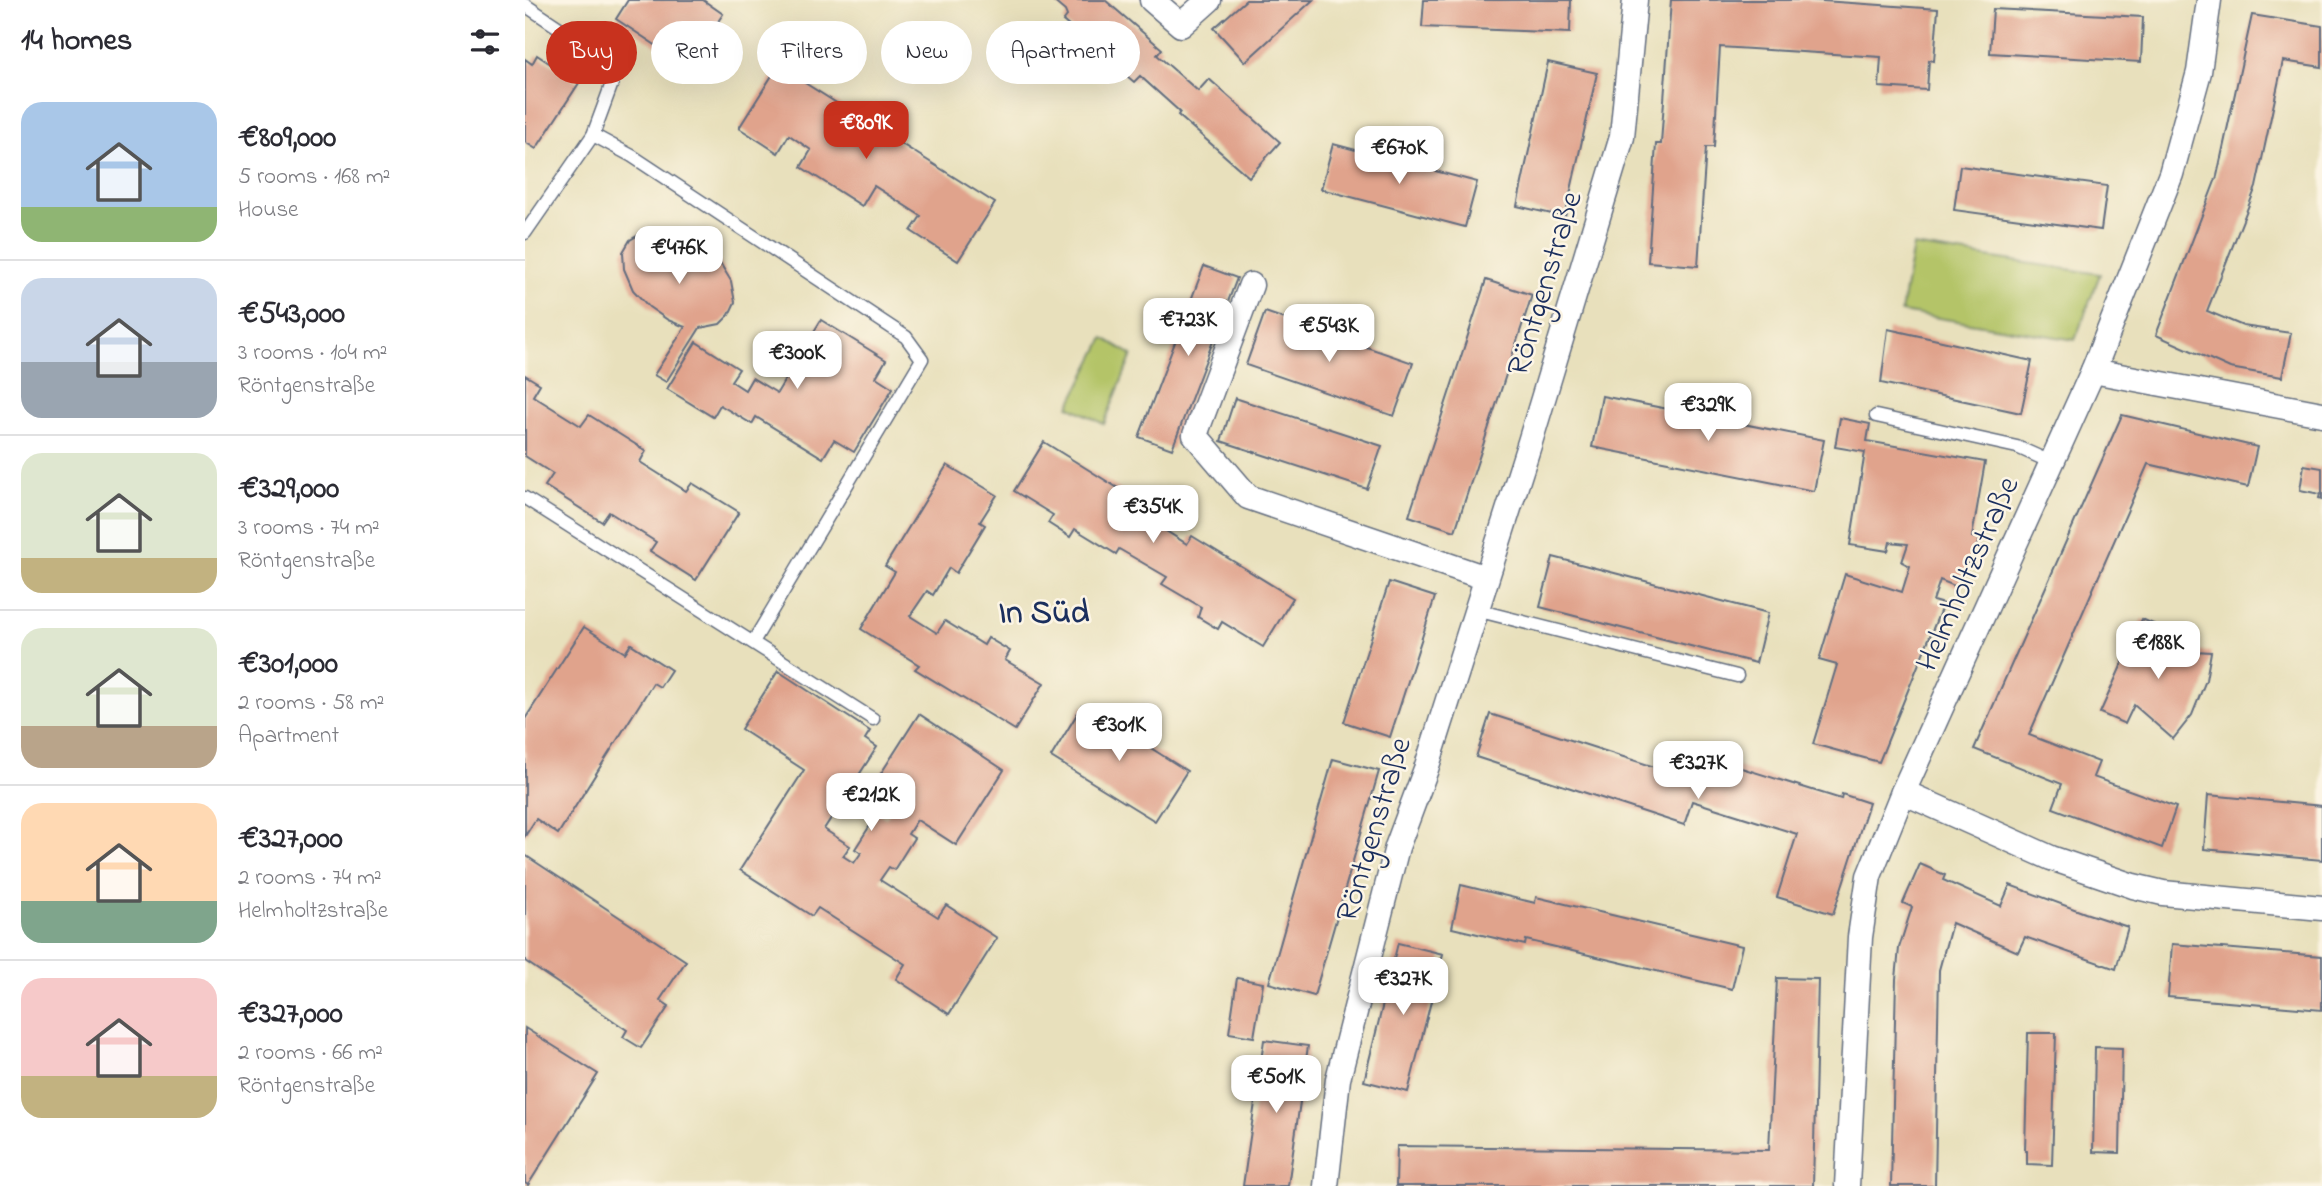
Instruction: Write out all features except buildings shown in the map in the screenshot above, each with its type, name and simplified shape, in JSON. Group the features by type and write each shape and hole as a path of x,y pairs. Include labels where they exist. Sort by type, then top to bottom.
{"street":[{"path":"1152,0 1181,25 1209,0"},
{"name":"Röntgenstraße","path":"1326,1186 1338,1079 1398,847 1426,769 1622,136 1635,0"},
{"name":"Helmholtzstraße","path":"1847,1186 1860,937 1869,876 1903,792 2053,463 2171,174 2199,72 2209,0"},
{"path":"1251,285 1195,435 1248,497 1486,578"},
{"path":"2092,371 2322,414"},
{"path":"1903,792 2051,858 2133,886 2163,893 2322,908"}],"lane":[{"path":"525,5 618,67 593,135 525,233"},
{"path":"593,135 632,156 905,337 922,359 753,642"},
{"path":"1876,416 2017,447 2053,463"},
{"path":"525,498 873,719"},
{"path":"1476,610 1737,676"}],"green space":[{"path":"1913,246 2100,274 2075,340 1901,312"},
{"path":"1104,338 1132,355 1104,424 1069,406"}],"district":[{"name":"In Süd","path":"1044,610"}]}
